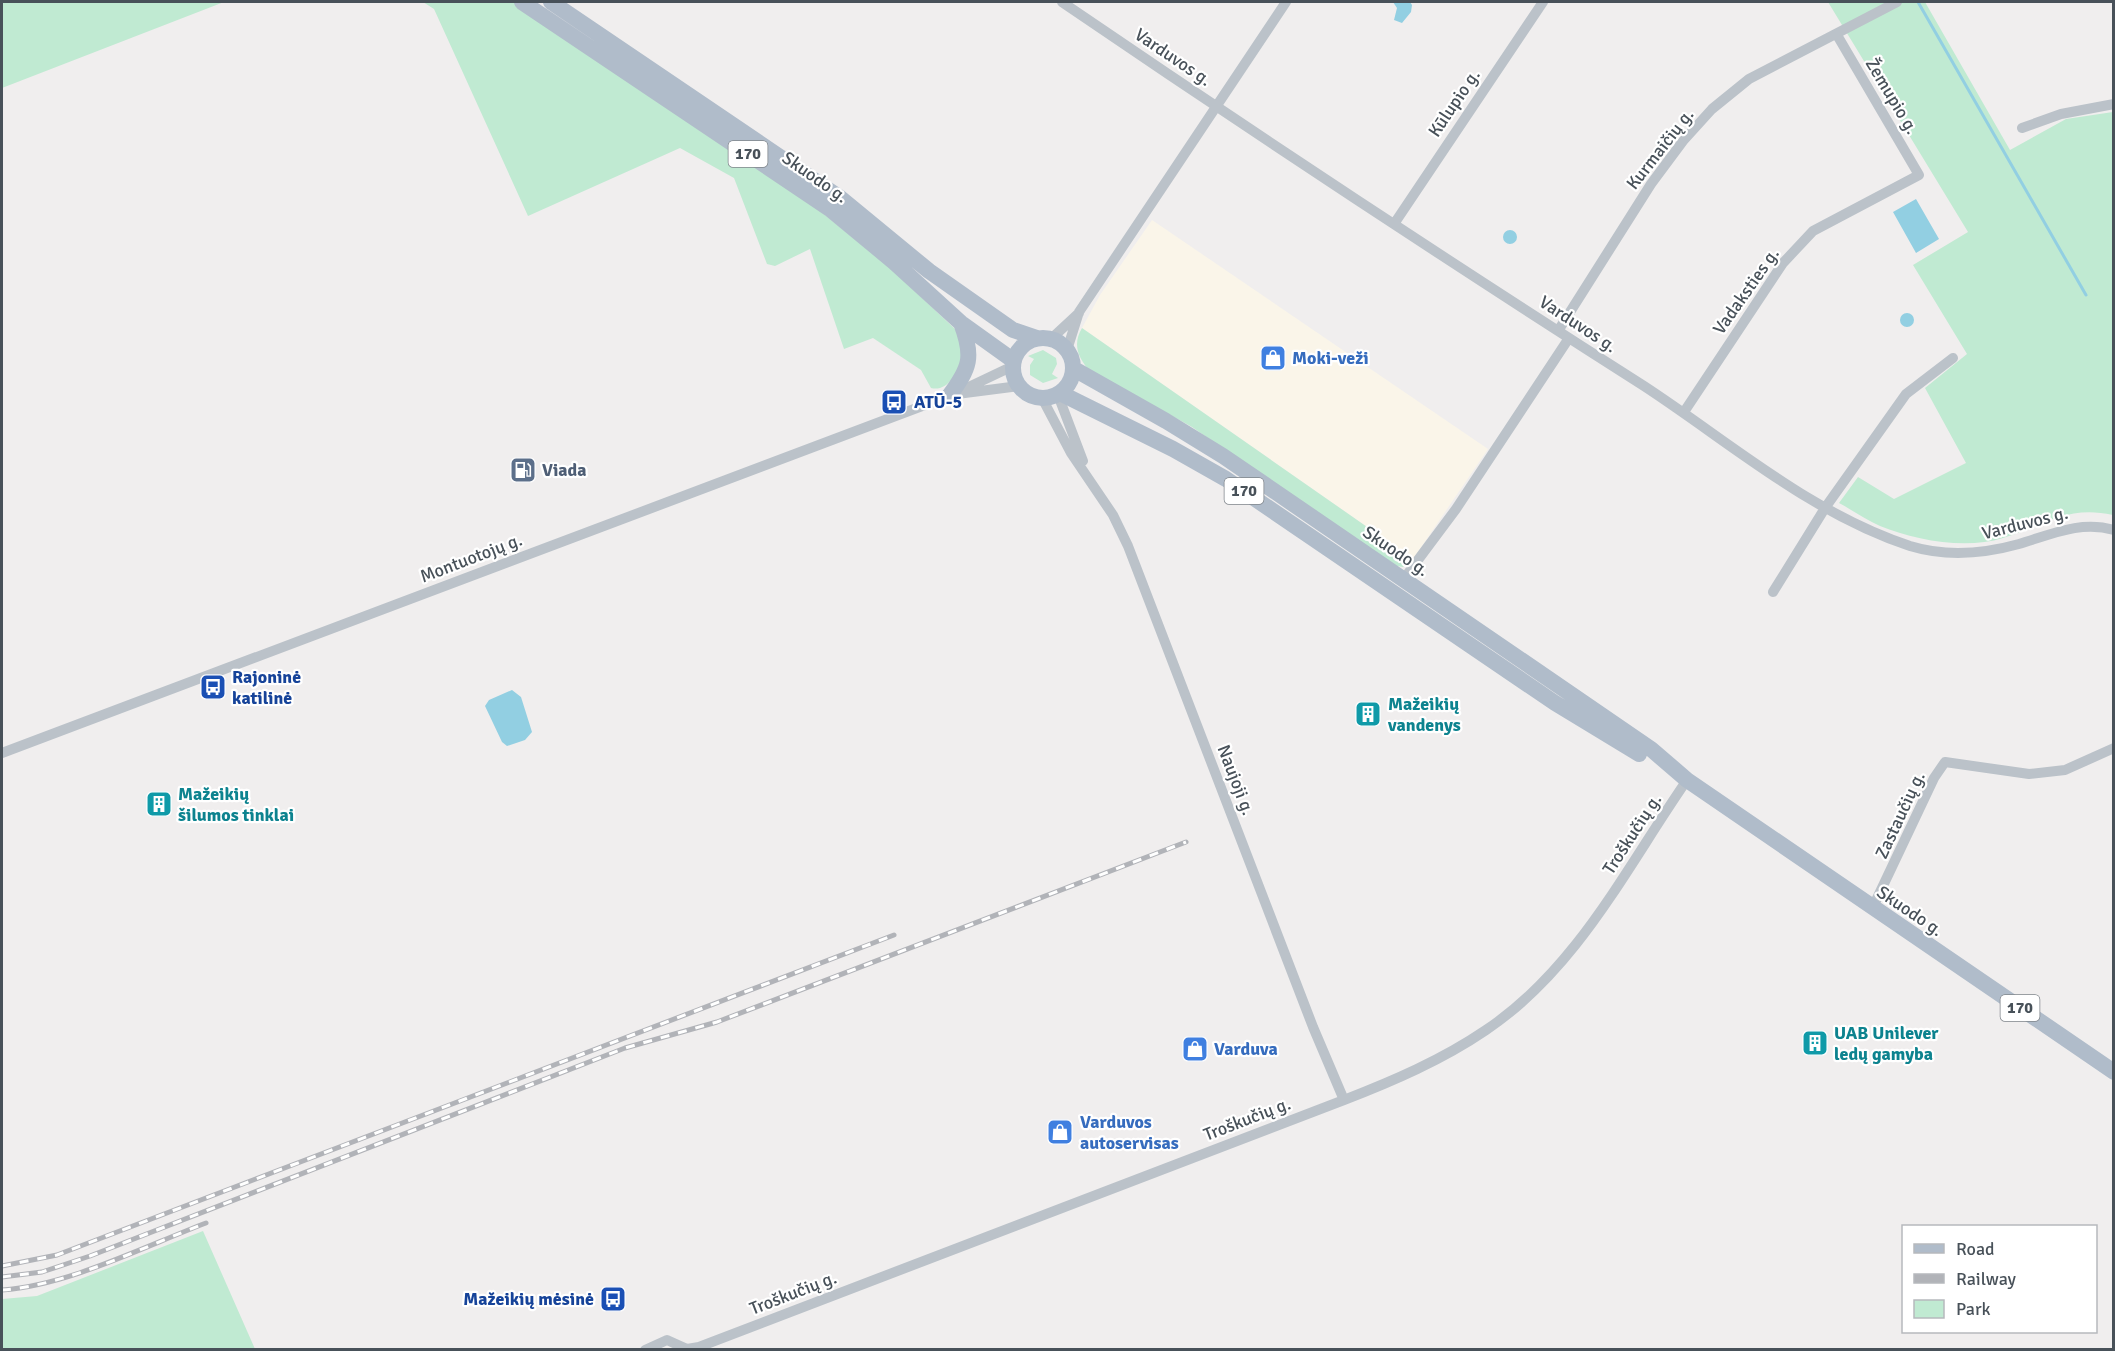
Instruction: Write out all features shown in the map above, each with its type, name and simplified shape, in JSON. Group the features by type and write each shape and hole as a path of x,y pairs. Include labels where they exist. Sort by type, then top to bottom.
{"main road":[{"name":"Skuodo g.","path":"522,2 550,5 839,197 929,271 1013,330 1044,339"},
{"name":"Skuodo g.","path":"550,5 830,209 894,262 961,323 1013,364"},
{"path":"951,395 964,376 970,358 961,323"},
{"path":"1044,339 1067,350 1074,369 1068,385 1053,396 1029,395 1019,386 1013,364 1020,349 1044,339"},
{"name":"Skuodo g.","path":"1074,369 1199,440 1651,749 1687,780"},
{"name":"Skuodo g.","path":"1053,396 1203,464 1555,703 1687,780 1872,909 2114,1072"}],"street":[{"name":"Varduvos g.","path":"1062,2 1394,224 1684,412 1781,482 1825,508 1906,544 1945,554 2005,548 2077,527 2114,530"},
{"path":"1067,350 1079,312 1286,2"},
{"name":"Kūlupio g.","path":"1394,224 1543,2"},
{"name":"Kurmaičių g.","path":"1558,331 1651,184 1683,141 1712,109 1749,79 1837,36 1897,2"},
{"name":"Žemupio g.","path":"1837,36 1918,175"},
{"path":"2022,128 2061,114 2114,104"},
{"name":"Vadaksties g.","path":"1684,412 1783,263 1813,231 1918,175"},
{"path":"1044,339 1079,312"},
{"path":"1403,580 1456,508 1569,338"},
{"path":"1773,592 1825,508 1906,394 1953,358"},
{"name":"Montuotojų g.","path":"2,753 951,395 1013,364"},
{"name":"Montuotojų g.","path":"951,395 1019,386"},
{"name":"Naujoji g.","path":"1053,396 1071,453 1088,476"},
{"name":"Naujoji g.","path":"1053,396 1088,476 1128,546 1313,1027 1344,1100"},
{"name":"Zastaučių g.","path":"1872,909 1934,778 1945,762 2029,774 2065,770 2114,748"},
{"name":"Troškučių g.","path":"645,1350 667,1340 687,1349 699,1347 1344,1100 1389,1082 1458,1048 1488,1030 1537,988 1598,917 1687,780"}],"shaded area":[{"path":"1152,220 1488,449 1413,559 1082,328 1100,295"}],"green space":[{"path":"2,2 224,2 2,88"},
{"path":"423,2 513,2 815,207 887,265 954,328 960,335 963,363 957,372 946,385 937,389 931,388 921,370 873,338 844,349 810,249 775,266 767,264 734,178 680,148 528,216 434,9"},
{"path":"1828,2 1925,2 2010,150 2066,119 2113,112 2113,515 2069,514 1988,542 1957,543 1924,539 1894,531 1875,524 1839,503 1858,477 1894,499 1966,463 1925,388 1967,354 1913,265 1968,232"},
{"path":"1082,328 1413,559 1403,567 1391,565 1192,427 1088,369 1081,359 1077,344"},
{"path":"1043,350 1056,358 1057,364 1052,374 1058,378 1043,383 1030,375 1030,365 1034,359 1028,356"},
{"path":"203,1231 255,1349 2,1349 2,1299 37,1296"}],"water":[{"path":"1393,2 1410,2 1412,5 1411,12 1402,23 1394,20 1397,8"},
{"path":"1916,199 1939,239 1916,253 1893,212"},
{"path":"1510,230 1515,232 1517,237 1515,242 1510,244 1505,242 1503,237 1505,232"},
{"path":"1904,313 1910,313 1914,320 1910,327 1904,327 1900,323 1900,317"},
{"path":"512,690 521,697 532,732 525,740 507,746 502,742 485,706 489,700"}],"waterway":[{"path":"1918,2 2086,295"}],"railway":[{"path":"2,1277 42,1272 90,1256 625,1048 717,1022 1186,842"},
{"path":"2,1266 57,1255 894,935"},
{"path":"2,1290 27,1287 79,1273 206,1223"}],"place":[{"name":"Moki-veži","path":"1273,358"},
{"name":"ATŪ-5","path":"894,402"},
{"name":"Viada","path":"523,470"},
{"name":"Rajoninė katilinė","path":"213,687"},
{"name":"Mažeikių vandenys","path":"1368,714"},
{"name":"Mažeikių šilumos tinklai","path":"159,804"},
{"name":"UAB Unilever ledų gamyba","path":"1815,1043"},
{"name":"Varduva","path":"1195,1049"},
{"name":"Varduvos autoservisas","path":"1060,1132"},
{"name":"Mažeikių mėsinė","path":"613,1299"}]}
